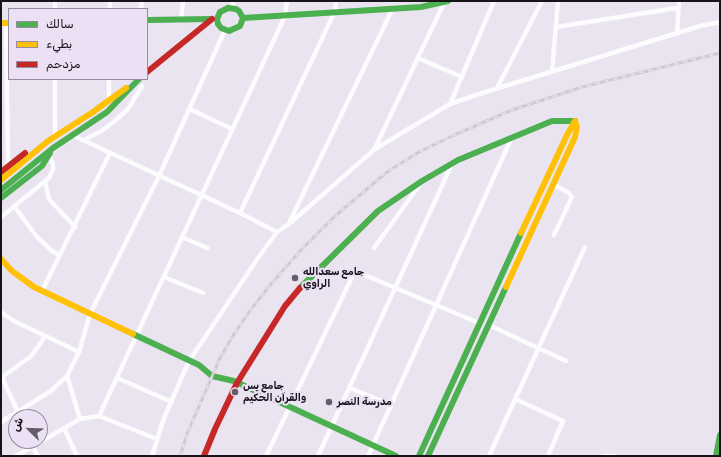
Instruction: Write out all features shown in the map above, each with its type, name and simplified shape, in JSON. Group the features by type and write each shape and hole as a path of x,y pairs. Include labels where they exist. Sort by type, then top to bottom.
{"main road":[{"path":"243,18 285,16 392,5 421,7 444,2"},
{"path":"148,71 214,19 224,9 233,4 243,18"},
{"path":"214,19 225,30 229,31 237,28 242,22 243,18"},
{"path":"148,20 214,19"},
{"path":"1,172 31,149 55,137 138,80"},
{"path":"1,190 53,148 107,112 138,80"},
{"path":"204,456 237,383 279,315 299,289 378,211 422,181 452,164 552,121 575,121"},
{"path":"419,456 479,323 575,121"},
{"path":"428,456 450,412 575,137 575,121"},
{"path":"1,180 48,141"},
{"path":"1,198 38,169 45,162 53,148"},
{"path":"547,179 553,183"},
{"path":"1,259 3,267 42,291 202,366 212,376 230,379 396,456"},
{"path":"441,408 450,412"},
{"path":"716,456 720,435"}],"street":[{"path":"181,20 182,1"},
{"path":"100,416 285,16 287,1"},
{"path":"240,213 335,11 336,1"},
{"path":"450,104 494,1"},
{"path":"497,88 542,1"},
{"path":"552,71 558,1"},
{"path":"677,33 678,1"},
{"path":"375,149 444,2"},
{"path":"289,224 392,5"},
{"path":"556,27 677,8"},
{"path":"152,456 157,439 189,361 258,258 277,232 289,224 375,149 450,104 497,88 700,26 720,22"},
{"path":"5,23 8,166"},
{"path":"23,409 51,391 67,376 79,352 90,314 159,176 225,30"},
{"path":"418,58 462,77"},
{"path":"55,80 55,137"},
{"path":"109,80 109,101"},
{"path":"84,140 115,122 128,109 142,86"},
{"path":"190,109 232,129"},
{"path":"72,135 240,213 277,232"},
{"path":"368,456 512,137"},
{"path":"42,291 75,227 110,153"},
{"path":"1,217 49,178 53,170 53,164 49,154"},
{"path":"318,456 452,164"},
{"path":"374,248 422,181"},
{"path":"45,182 49,199 75,227"},
{"path":"553,183 570,193 572,196 554,235"},
{"path":"14,206 37,238 52,251 60,255"},
{"path":"182,237 207,248"},
{"path":"489,456 585,247"},
{"path":"266,456 355,271 479,323"},
{"path":"164,277 204,293"},
{"path":"2,315 79,352"},
{"path":"489,326 566,361"},
{"path":"17,409 2,376 30,357 44,336"},
{"path":"67,376 80,419"},
{"path":"117,378 172,402"},
{"path":"350,388 391,405"},
{"path":"515,399 563,421 548,456"},
{"path":"48,437 80,419 100,416 157,439"},
{"path":"64,428 77,456"},
{"path":"16,456 28,449"},
{"path":"604,456 614,456"}],"railway":[{"path":"180,456 187,434 220,358 249,312 301,250 334,217 387,172 419,152 512,110 582,87 720,53"}],"traffic: fast":[{"path":"243,18 421,7 448,1"},
{"path":"228,8 236,9 243,18 240,26 229,31 221,28 217,19 220,12 228,8"},
{"path":"148,20 211,19"},
{"path":"1,190 53,148 107,112 138,80"},
{"path":"300,288 378,211 422,181 458,160 552,121 575,121"},
{"path":"1,198 42,166 50,153"},
{"path":"419,456 521,233"},
{"path":"428,456 506,287"},
{"path":"133,334 199,365 212,376 234,381 396,456"},
{"path":"716,456 720,435"}],"traffic: slow":[{"path":"1,23 8,23"},
{"path":"1,180 48,141 93,112 126,88"},
{"path":"521,233 575,121"},
{"path":"506,287 575,137 577,127 575,121"},
{"path":"1,259 12,271 34,287 133,334"}],"traffic: jam":[{"path":"148,71 212,19"},
{"path":"1,172 25,153"},
{"path":"204,456 237,383 285,306 300,288"}],"place":[{"name":"جامع سعدالله الراوي","path":"295,278"},
{"name":"جامع يس والقرآن الحكيم","path":"235,392"},
{"name":"مدرسة النصر","path":"329,402"}]}
